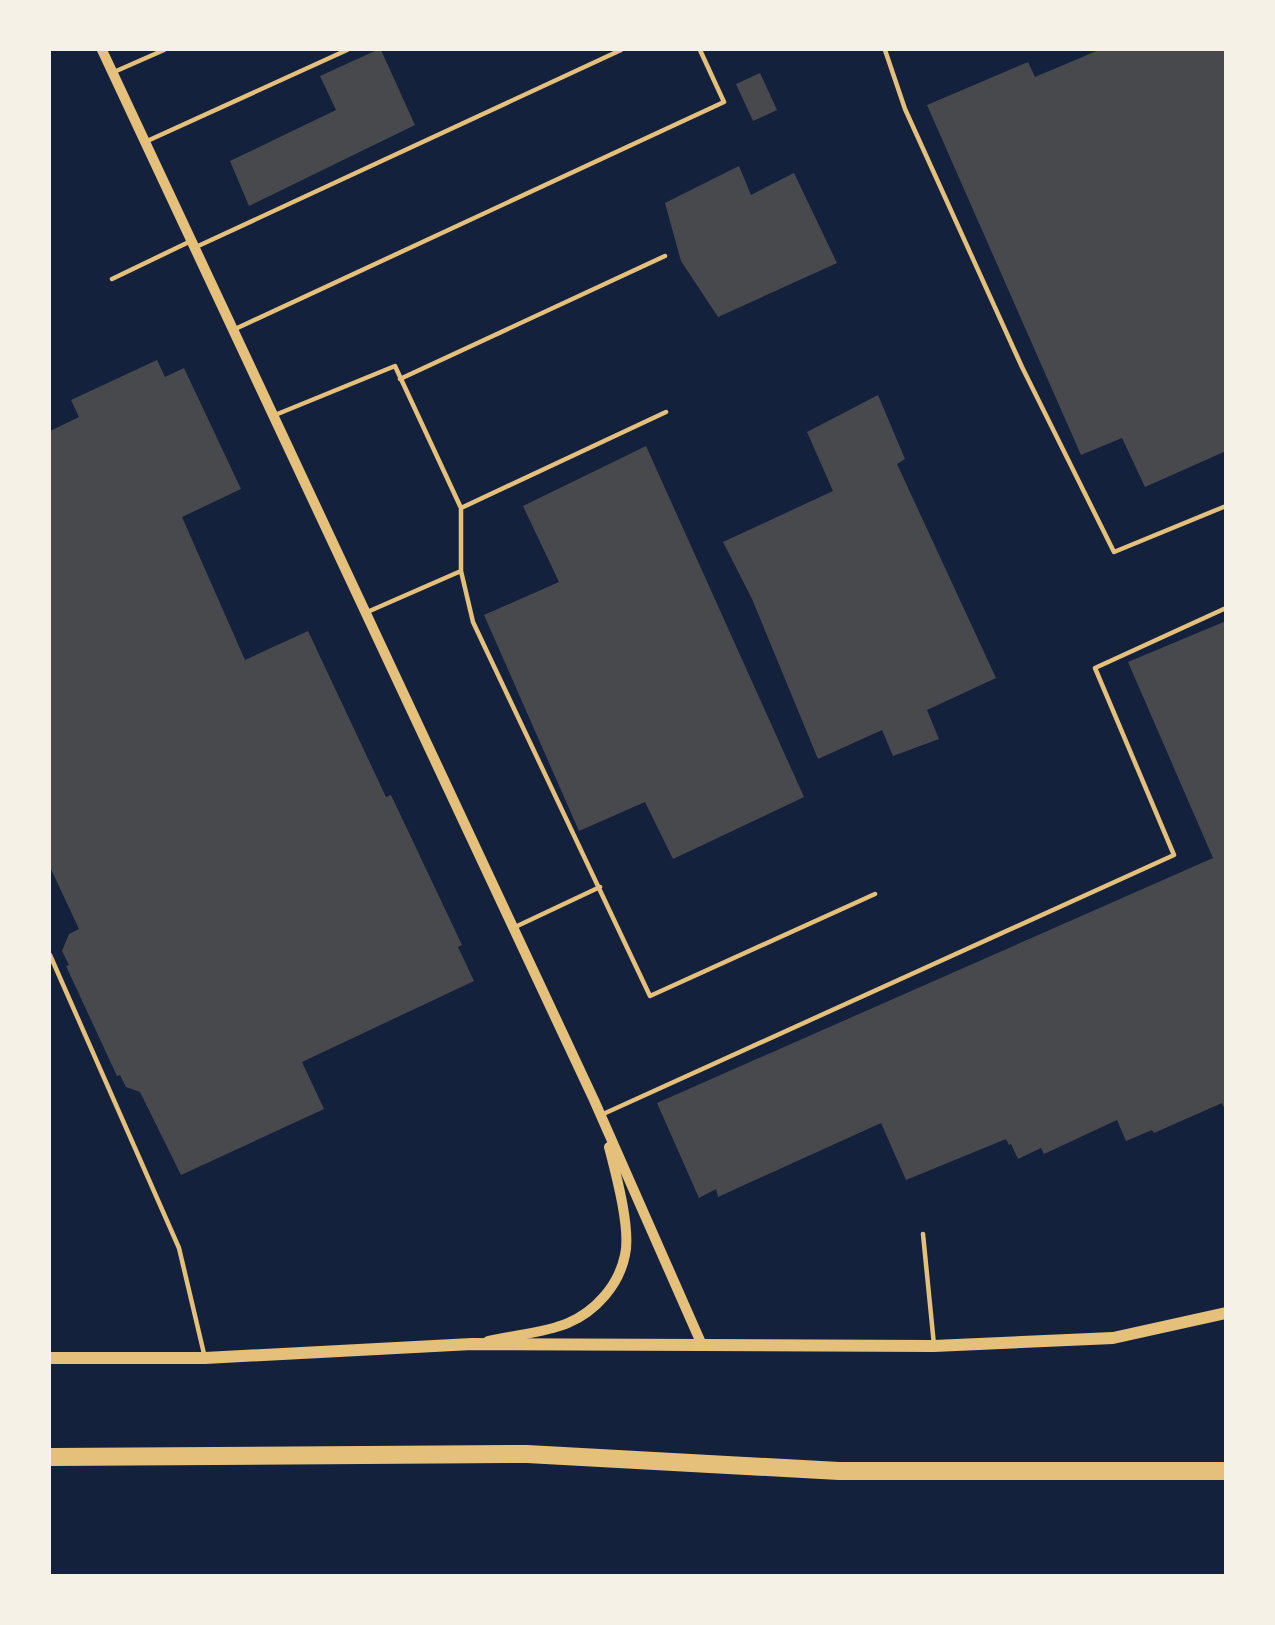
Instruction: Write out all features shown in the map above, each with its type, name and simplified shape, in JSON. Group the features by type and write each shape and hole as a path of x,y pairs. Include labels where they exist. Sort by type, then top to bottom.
{"highway":[{"path":"50,1456 527,1454 839,1471 1226,1471"}],"main road":[{"path":"50,1358 205,1358 472,1344 934,1346 1113,1338 1226,1313"}],"street":[{"path":"102,50 195,244 365,613 601,1114 702,1345"},
{"path":"472,1344 567,1324 595,1308 615,1282 626,1254 624,1219 616,1173 601,1114"}],"lane":[{"path":"112,73 164,50"},
{"path":"145,142 347,50"},
{"path":"112,279 195,244 621,50"},
{"path":"233,330 724,102 700,50"},
{"path":"885,50 905,109 1022,367 1114,552 1226,506"},
{"path":"400,379 665,256"},
{"path":"275,415 395,366 461,508 461,571 473,622 650,996 874,894"},
{"path":"461,508 666,412"},
{"path":"365,613 461,571"},
{"path":"601,1114 1174,855 1095,668 1226,608"},
{"path":"513,928 600,887"},
{"path":"50,955 179,1248 205,1358"},
{"path":"923,1234 934,1346"}],"building":[{"path":"381,50 415,125 249,206 230,161 336,110 320,76"},
{"path":"1099,50 1226,50 1226,451 1145,487 1122,438 1081,455 927,105 1028,62 1035,77"},
{"path":"760,73 777,110 753,121 736,84"},
{"path":"739,166 751,195 794,173 837,263 718,317 681,261 665,203"},
{"path":"157,360 165,377 184,368 241,489 182,517 245,660 308,631 386,797 391,795 462,945 458,947 474,981 302,1062 324,1109 181,1175 140,1092 126,1087 120,1075 117,1076 66,966 69,965 62,951 69,934 79,929 50,867 50,431 79,417 71,400"},
{"path":"878,395 905,459 897,464 996,678 927,710 939,739 893,756 882,730 818,759 752,599 723,542 833,491 807,432"},
{"path":"646,446 804,797 673,859 645,802 579,831 484,615 559,582 523,506"},
{"path":"1226,621 1225,1111 1222,1103 1154,1133 1152,1130 1126,1141 1117,1120 1044,1154 1041,1148 1018,1159 1006,1139 906,1180 881,1123 718,1197 716,1189 699,1198 657,1103 1213,858 1128,662"}]}
